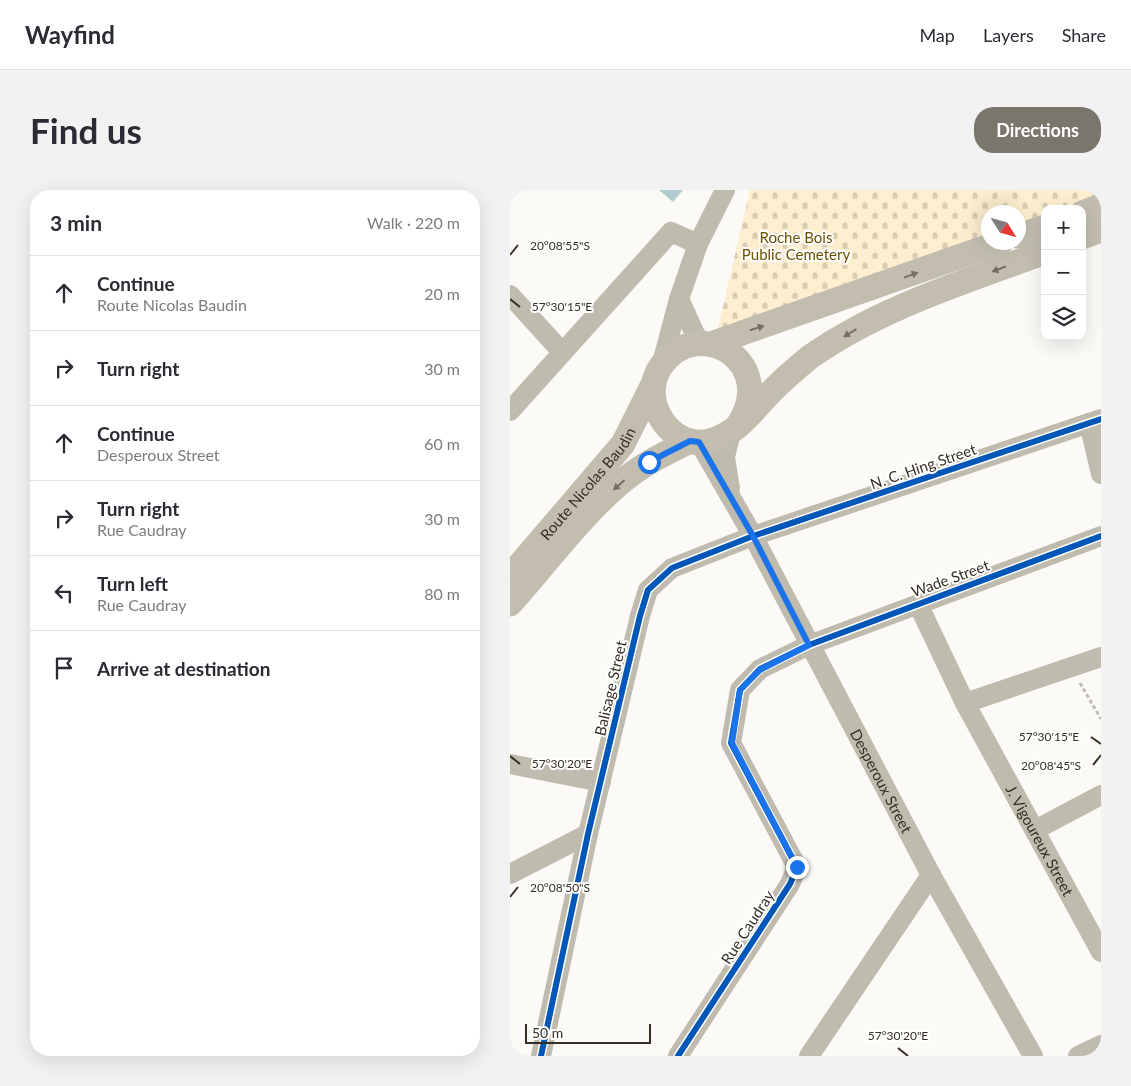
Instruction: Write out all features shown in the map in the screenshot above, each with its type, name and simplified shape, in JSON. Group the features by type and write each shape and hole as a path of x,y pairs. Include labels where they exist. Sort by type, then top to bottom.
{"main road":[{"path":"1086,212 1101,206"},
{"path":"1026,233 1041,228"},
{"path":"1086,236 1101,230"},
{"path":"981,249 707,344 686,346 672,354 657,374 653,399 658,415 667,428 694,442 710,441 725,436 810,357 862,326 914,300 1041,253"},
{"path":"707,344 734,355 745,368 750,383 751,399 746,414 734,429"},
{"name":"Route Nicolas Baudin","path":"510,576 623,444 657,374"},
{"name":"Route Nicolas Baudin","path":"510,604 602,500 624,480 649,462 694,442"}],"street":[{"path":"657,374 679,299 698,244 725,190"},
{"path":"510,411 670,232 698,244"},
{"path":"510,295 562,352"},
{"path":"679,299 694,334 707,344"},
{"path":"1095,421 1101,474"},
{"name":"N. C. Hing Street","path":"753,536 1095,421"},
{"path":"734,429 725,457 734,505"},
{"name":"Desperoux Street","path":"694,442 753,536 931,875 1033,1056"},
{"name":"Balisage Street","path":"541,1056 588,834 640,616 648,590 672,568 753,536"},
{"name":"Wade Street","path":"809,645 1101,536"},
{"name":"J. Vigoureux Street","path":"918,604 965,703 1035,830 1096,931 1101,952"},
{"name":"Rue Caudray","path":"678,1056 790,884 797,867 732,743 740,690 760,670 809,645"},
{"path":"965,703 1101,657"},
{"path":"510,764 601,782"},
{"path":"1035,830 1101,795"},
{"path":"510,874 588,834"},
{"path":"809,1056 931,875"},
{"path":"1078,1056 1101,1045"}],"path":[{"path":"1070,668 1101,719"}],"green space":[{"name":"Roche Bois Public Cemetery","path":"750,190 1101,190 1101,197 1079,205 1041,205 1041,218 1026,224 1026,205 981,205 981,239 717,333"}],"building":[{"path":"659,190 683,190 673,202"}],"cycle path":[{"path":"541,1056 588,834 640,616 648,590 672,568 753,536 1101,419"},
{"path":"678,1056 790,884 797,867 731,743 740,690 760,669 809,645 1101,536"}],"route":[{"path":"649,462 690,441 699,442 753,536 809,645 760,670 740,690 732,743 797,867"}]}
